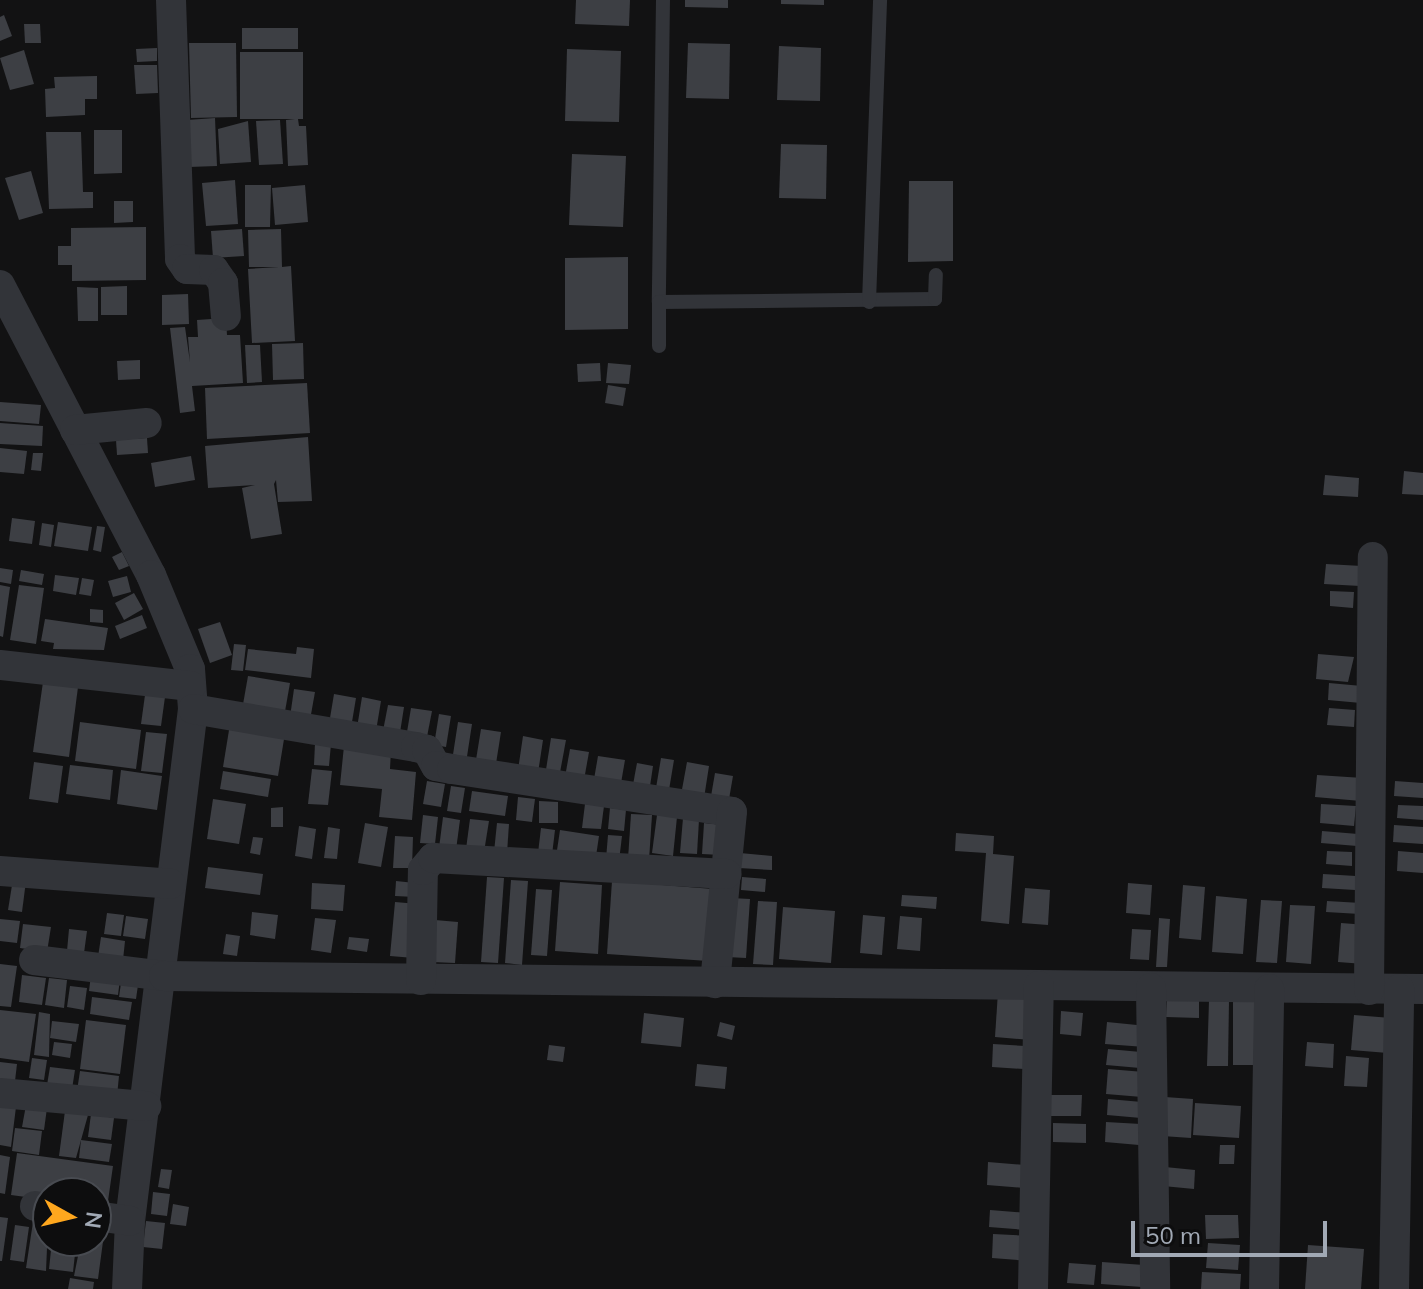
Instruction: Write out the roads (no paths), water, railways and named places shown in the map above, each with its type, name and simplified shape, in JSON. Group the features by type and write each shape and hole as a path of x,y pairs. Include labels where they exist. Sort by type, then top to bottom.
{"street":[{"path":"171,0 180,259 187,269 214,270 223,283 226,316"},
{"path":"0,285 151,575 184,647 192,698 164,976 130,1221 127,1289"},
{"path":"75,430 147,423"},
{"path":"1369,990 1373,557"},
{"path":"0,665 192,698 416,747 427,750 436,766 724,808 732,812 715,983"},
{"path":"421,980 423,870 433,858 727,874"},
{"path":"0,871 171,884"},
{"path":"34,960 164,976 1411,989 1394,1289"},
{"path":"1033,1289 1039,986"},
{"path":"1151,988 1155,1289"},
{"path":"1264,1289 1269,989"},
{"path":"0,1093 146,1106"},
{"path":"112,1218 130,1221"}],"lane":[{"path":"659,346 663,0"},
{"path":"869,302 880,0"},
{"path":"659,302 935,299 936,275"}]}
